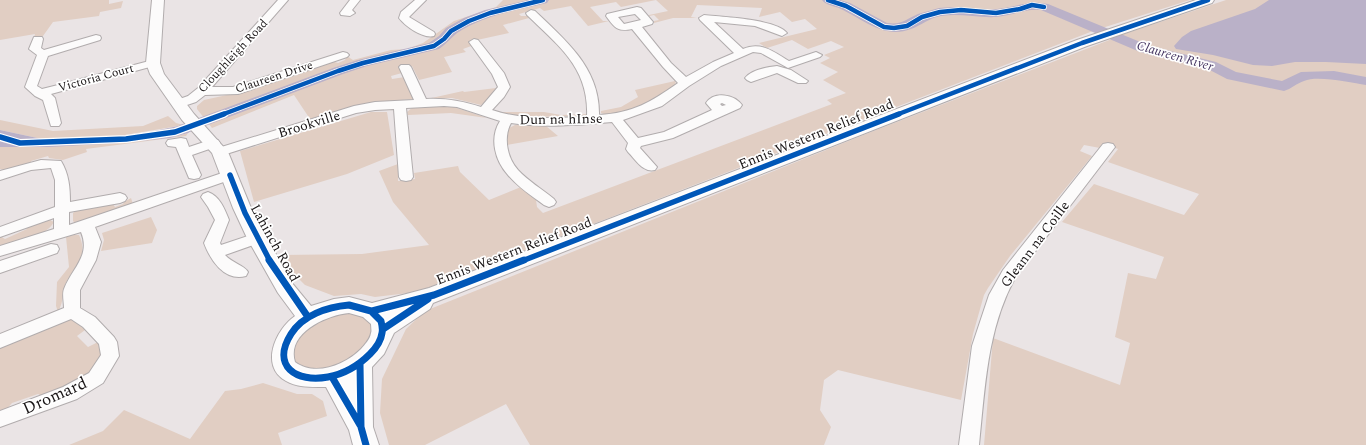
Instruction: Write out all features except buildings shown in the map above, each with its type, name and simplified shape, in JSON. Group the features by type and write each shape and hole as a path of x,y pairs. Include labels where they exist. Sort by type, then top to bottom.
{"main road":[{"path":"153,63 158,0"},
{"name":"Ennis Western Relief Road","path":"378,320 434,295 1082,43 1122,28 1208,0"},
{"name":"Lahinch Road","path":"153,63 162,84 188,117 216,148 230,175 242,208 257,238 286,288 308,317"},
{"path":"335,306 362,306 378,320 380,341 373,353 360,364 347,372 332,377 306,378 295,374 287,368 283,359 283,348 287,337 296,326 308,317 321,310 335,306"},
{"path":"360,364 363,436"},
{"path":"332,377 363,436"}],"street":[{"name":"Cloughleigh Road","path":"178,104 192,99 202,91 284,0"},
{"path":"350,13 345,13 355,0"},
{"path":"421,0 405,14 404,18 430,34"},
{"path":"531,13 580,63 591,88 594,103 593,119"},
{"path":"741,53 704,18 758,23 761,26 778,29 782,32"},
{"path":"635,25 667,65 685,84"},
{"path":"38,39 35,49 42,54 90,41"},
{"path":"474,46 498,72 504,87 500,94 483,112"},
{"name":"Dun na hInse","path":"507,119 537,122 615,118 628,115 658,103 717,64 752,49 764,50 802,81"},
{"name":"Victoria Court","path":"41,119 54,120 49,98 31,88 42,54"},
{"name":"Claureen Drive","path":"202,91 234,91 343,55"},
{"path":"751,78 772,69 784,67 816,55"},
{"name":"Victoria Court","path":"39,93 99,79 124,70 153,63"},
{"path":"405,67 421,102"},
{"name":"Brookville","path":"185,153 216,148 354,110 375,106 421,102 444,102 507,119"},
{"path":"400,104 406,177"},
{"path":"635,143 668,135 720,111"},
{"name":"Dun na hInse","path":"615,118 635,143 633,149 650,167"},
{"path":"507,119 501,131 500,141 509,167 514,173 549,202"},
{"path":"173,144 181,142 194,175"},
{"name":"Gleann na Coille","path":"969,445 980,346 997,294 1009,274 1059,211 1101,150"},
{"path":"0,176 45,162 56,164 60,171 63,190 62,232"},
{"path":"0,259 62,232 230,175"},
{"path":"208,197 222,220 212,243 216,253 229,269 240,272"},
{"path":"0,232 63,209 120,198"},
{"path":"0,341 60,318 72,311 72,290 88,260 93,242 86,225"},
{"path":"216,253 257,238"},
{"path":"0,259 51,249"},
{"name":"Dromard","path":"0,419 70,393 96,378 110,356 108,342 89,322 72,311"}],"shaded area":[{"path":"0,0 109,0 109,4 123,1 121,8 100,12 99,16 53,22 43,36 34,37 35,34 0,40"},
{"path":"503,0 656,0 621,7 616,2 590,7 603,21 609,21 588,26 571,6 544,11 540,8 519,14 521,16 528,16 529,18 503,25 509,33 477,40 470,40 474,45 463,49 466,52 444,57 452,72 419,80 412,66 401,66 402,73 391,76 392,79 405,77 416,99 388,101 310,119 294,95 212,128 197,109 197,106 204,100 236,93 331,61 338,63 345,60 347,56 353,60 391,50 407,49 423,43 454,21 496,7"},
{"path":"656,0 1190,0 1099,29 1069,15 1061,18 1093,31 417,292 375,297 361,294 334,296 305,285 296,276 281,255 362,254 429,245 393,202 379,171 398,164 398,181 415,179 414,173 458,166 460,172 489,200 521,187 536,200 537,207 543,213 832,104 827,100 846,93 823,80 838,72 820,63 830,58 824,55 844,47 831,41 808,49 792,40 767,48 759,43 817,29 805,19 792,22 780,12 759,17 762,8 697,5 691,17 697,18 673,18 654,23 654,21 659,20 654,15 649,15 668,11"},
{"path":"1226,0 1366,0 1366,445 984,445 993,338 1120,385 1130,343 1115,337 1128,273 1156,279 1164,257 1062,222 1094,184 1184,215 1199,194 1108,162 1118,149 1103,144 1100,148 1084,145 1080,151 1092,156 1010,256 984,295 973,334 961,400 838,370 824,380 820,410 831,427 824,445 530,445 506,404 425,445 389,445 380,413 382,379 406,329 425,311 871,132 1112,39 1146,53 1167,53 1121,35"},
{"path":"1269,0 1366,0 1366,64 1295,62 1272,66 1253,65 1213,55 1176,49 1174,46 1182,37 1191,31 1255,9"},
{"path":"675,81 676,85 658,98 642,106 617,113 601,113 601,111 621,107 638,97 635,90"},
{"path":"496,88 492,97 481,105 452,98 427,99 463,91"},
{"path":"413,107 454,107 487,118 451,113 408,115 407,112"},
{"path":"371,112 387,112 394,155 347,174 254,202 240,151"},
{"path":"498,112 544,112 561,115 587,114 587,116 525,117"},
{"path":"168,116 176,123 184,125 119,136 42,139 0,130 0,120 53,131 143,126"},
{"path":"211,119 188,133 170,138 120,143 49,147 0,147 0,130 42,139 119,136 150,132"},
{"path":"515,125 546,126 558,136 507,145 506,136 509,128"},
{"path":"188,133 186,136 86,149 87,152 63,160 49,158 48,156 31,161 31,163 4,170 0,169 0,147 170,138"},
{"path":"131,198 133,204 81,222 75,223 73,221 73,213 79,209 113,204 115,207 123,204"},
{"path":"151,217 157,230 152,243 101,251 104,240 102,233"},
{"path":"50,220 54,222 50,228 37,236 0,246 0,236 5,239 27,229 26,228"},
{"path":"79,235 80,237 82,254 80,261 65,285 58,312 56,306 57,282 69,267 66,237"},
{"path":"347,309 372,320 371,345 334,372 293,367 289,343 298,330"},
{"path":"72,318 85,330 77,336 88,347 98,342 102,354 89,377 44,397 38,394 12,403 3,413 0,414 0,345"},
{"path":"263,383 297,394 312,394 323,401 327,416 278,433 282,445 69,445 103,431 124,410 190,439 225,391 241,389"}],"waterway":[{"name":"Claureen River","path":"186,128 338,71 363,63 434,46 444,39 451,31 469,21 490,13 543,0"},
{"name":"Claureen River","path":"828,0 846,6 884,27 894,28 907,26 922,17 940,12 961,10 996,13 1020,9 1032,5 1044,7 1145,49 1211,65 1232,76 1284,86 1301,76 1334,75 1366,81"}],"cycle path":[{"path":"0,137 20,143 126,139 175,132 338,71 363,63 434,46 444,39 451,31 469,21 490,13 543,0"},
{"path":"828,0 846,6 884,27 894,28 907,26 922,17 940,12 961,10 996,13 1020,9 1032,5 1044,7"},
{"path":"372,311 434,295 1082,43 1208,0"},
{"path":"230,175 245,213 263,249 284,284 308,317"},
{"path":"383,329 428,299"},
{"path":"349,305 371,311 381,321 382,334 376,348 364,361 347,371 327,377 307,378 294,374 286,368 283,360 283,350 292,332 300,323 314,314 324,310 349,305"},
{"path":"360,364 361,427 366,445"},
{"path":"332,377 360,425"}]}
